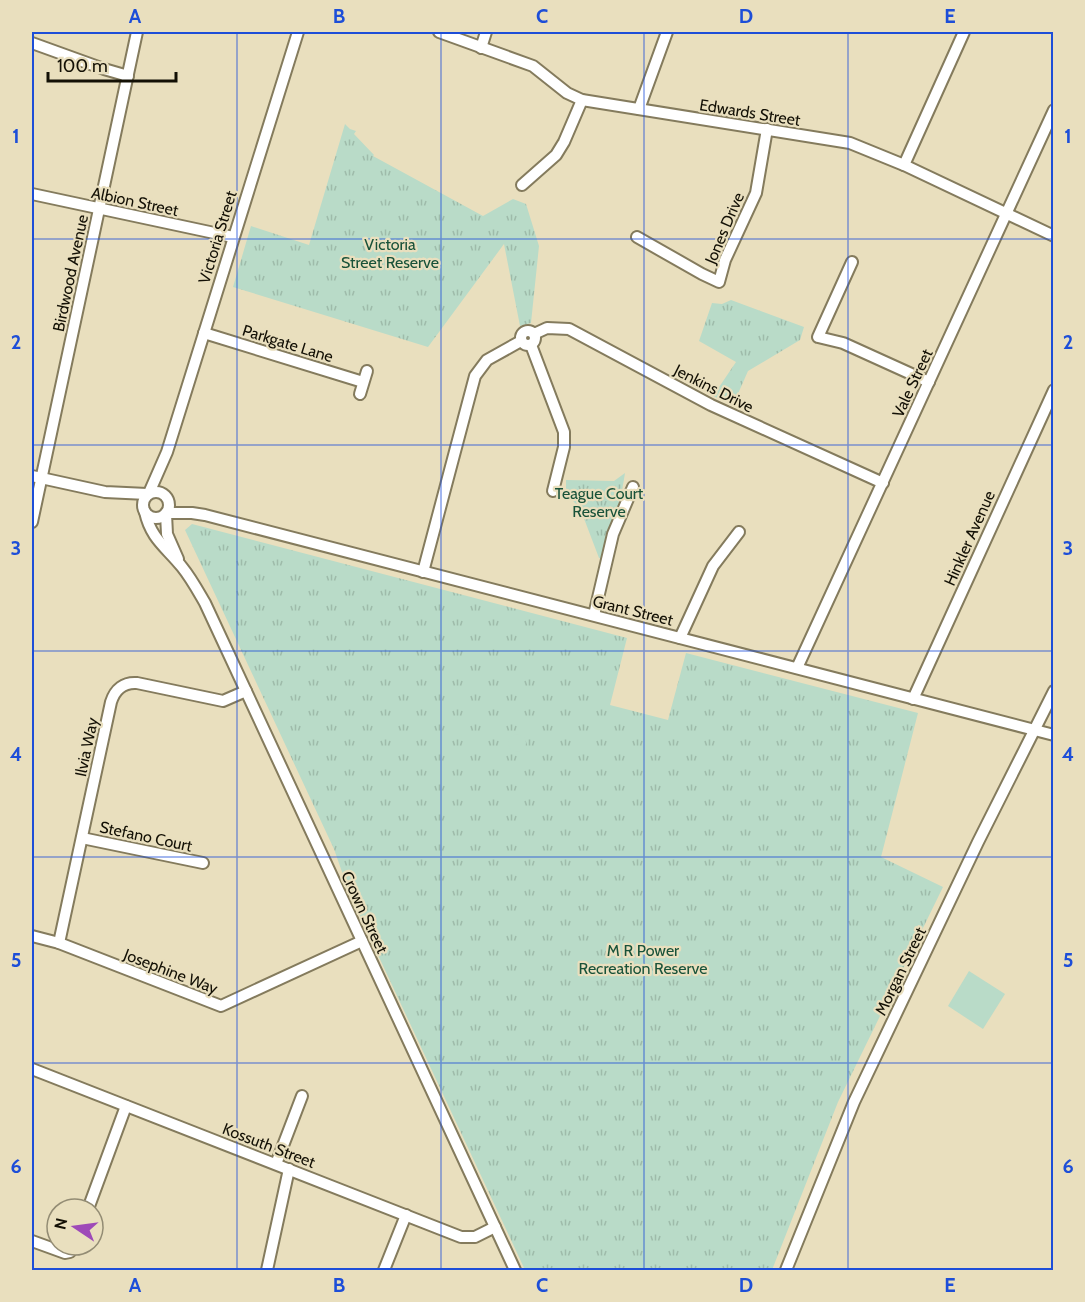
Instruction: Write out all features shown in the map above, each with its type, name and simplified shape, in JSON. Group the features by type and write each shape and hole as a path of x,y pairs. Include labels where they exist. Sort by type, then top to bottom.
{"street":[{"name":"Birdwood Avenue","path":"32,522 36,477 99,208 137,32"},
{"name":"Victoria Street","path":"148,494 167,452 297,32"},
{"name":"Edwards Street","path":"439,32 533,66 567,93 582,100 850,143 904,165 1053,236"},
{"path":"481,48 486,32"},
{"path":"639,109 667,32"},
{"path":"904,165 964,32"},
{"path":"32,42 128,76"},
{"path":"522,185 556,155 582,100"},
{"name":"Vale Street","path":"797,668 1053,110"},
{"name":"Jones Drive","path":"638,237 718,282 725,260 756,193 767,129"},
{"name":"Albion Street","path":"32,194 233,237"},
{"path":"852,262 818,338 843,343 929,382"},
{"name":"Jenkins Drive","path":"423,572 475,376 487,360 529,340 547,328 561,327 572,330 721,410 883,483"},
{"name":"Parkgate Lane","path":"204,333 365,376 360,394"},
{"path":"529,340 564,432 564,447 553,491"},
{"name":"Hinkler Avenue","path":"913,699 1053,390"},
{"name":"Victoria Street","path":"166,496 163,476 167,452"},
{"path":"36,477 105,492 131,502 149,517 155,518 166,513 169,506 166,496 157,491 148,494 105,492"},
{"path":"594,615 613,534 633,487"},
{"path":"144,511 143,501 148,494"},
{"name":"Grant Street","path":"166,496 205,515 1053,735"},
{"name":"Crown Street","path":"144,511 157,541 183,568"},
{"name":"Grant Street","path":"166,513 205,515"},
{"name":"Crown Street","path":"166,513 166,534 183,568 205,603 515,1270"},
{"path":"681,638 714,566 739,532"},
{"name":"Ilvia Way","path":"59,943 112,698 120,688 129,683 224,701 246,691"},
{"name":"Morgan Street","path":"786,1270 854,1101 1053,691"},
{"name":"Stefano Court","path":"82,838 203,864"},
{"name":"Josephine Way","path":"32,936 59,943 221,1006 362,941"},
{"name":"Kossuth Street","path":"32,1072 126,1106 468,1239 477,1237 495,1227"},
{"path":"276,1164 302,1096"},
{"path":"92,1197 126,1106"},
{"path":"267,1270 289,1169"},
{"path":"384,1270 406,1215"}],"green space":[{"name":"Victoria Street Reserve","path":"345,124 356,131 354,134 373,156 483,216 513,199 526,204 539,246 531,323 520,326 504,244 428,347 233,287 251,226 309,245"},
{"path":"731,300 804,327 800,340 748,371 733,405 713,396 736,362 699,341 712,303 722,304"},
{"name":"Teague Court Reserve","path":"625,473 603,559 599,558 580,508 566,494 566,480 614,481"},
{"name":"M R Power Recreation Reserve","path":"192,524 627,638 610,705 668,720 686,653 918,713 881,857 943,887 838,1102 772,1270 525,1270 350,895 334,849 185,530"},
{"path":"517,734 523,737 526,743 523,749 517,752 511,749 508,743 511,737"},
{"path":"969,971 1005,994 983,1029 948,1006"}]}
